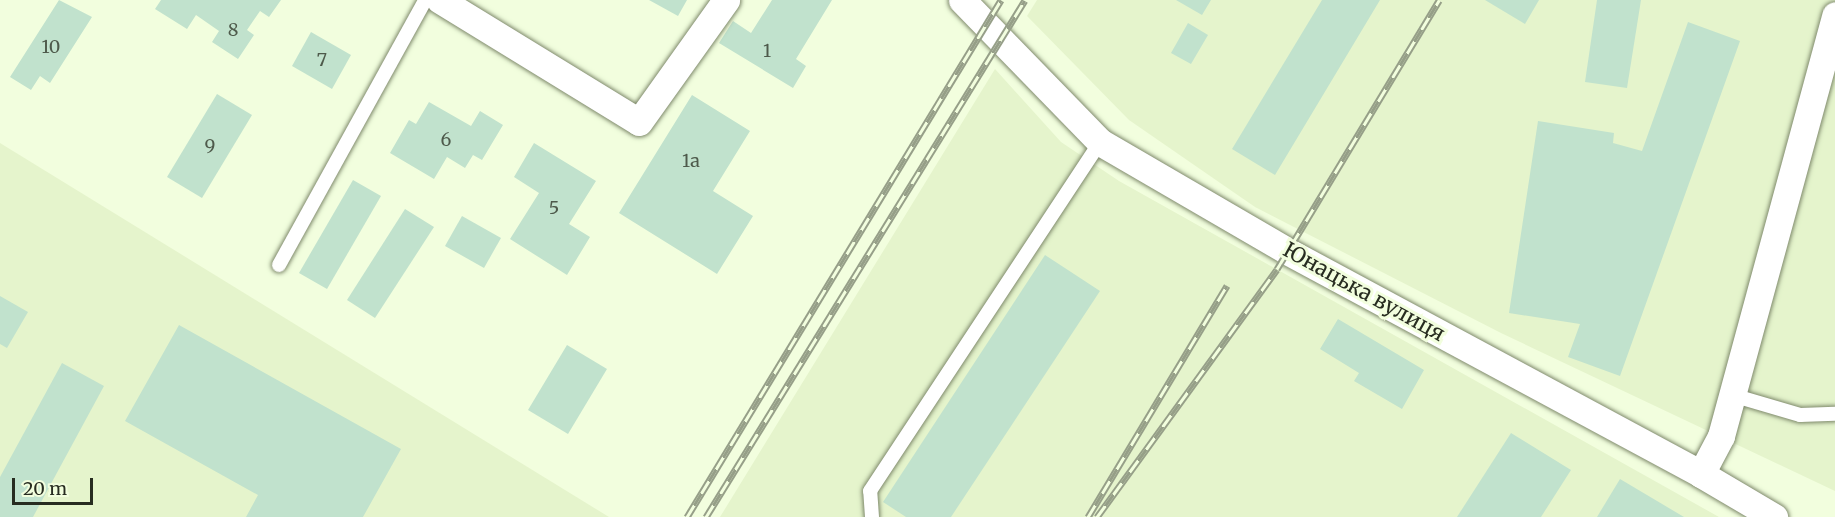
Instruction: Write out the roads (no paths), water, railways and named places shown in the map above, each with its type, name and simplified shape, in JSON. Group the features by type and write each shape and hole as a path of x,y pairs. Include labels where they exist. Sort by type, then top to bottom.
{"street":[{"path":"440,0 639,122 726,0"},
{"name":"Юнацька вулиця","path":"962,0 1100,142 1287,251 1701,474 1774,517"},
{"path":"1701,474 1720,436 1732,395 1835,15"}],"lane":[{"path":"279,265 425,0"},
{"path":"872,517 870,491 1100,142"},
{"path":"1732,395 1800,415 1835,414"}],"railway":[{"path":"687,517 1001,0"},
{"path":"706,517 1025,0"},
{"path":"1097,517 1277,269 1439,0"},
{"path":"1088,517 1227,286"}]}
